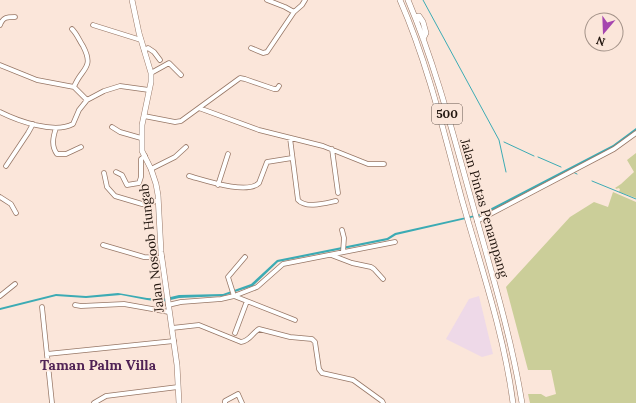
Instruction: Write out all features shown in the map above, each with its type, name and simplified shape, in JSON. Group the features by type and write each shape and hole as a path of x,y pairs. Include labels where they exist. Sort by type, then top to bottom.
{"main road":[{"name":"Jalan Nosoob Hungab","path":"132,0 141,40 151,73 150,90 141,138 142,151 151,169 156,184 167,302 177,365 179,403"},
{"name":"Jalan Pintas Penampang","path":"400,0 413,33 440,116 503,349 513,403"},
{"name":"Jalan Pintas Penampang","path":"408,0 435,74 477,221 508,334 522,403"},
{"path":"413,33 414,27 412,20 415,17"}],"street":[{"path":"267,0 285,6 294,12"},
{"path":"251,48 267,52 294,12 305,0"},
{"path":"0,25 4,18 15,17"},
{"path":"93,25 141,40"},
{"path":"72,30 76,33 88,56 88,63 74,87"},
{"path":"144,50 148,48 151,49 160,60"},
{"path":"151,73 169,63 181,75"},
{"path":"0,65 37,80 74,87 87,100"},
{"path":"144,116 179,122 184,120 240,78 274,89 277,89 279,86"},
{"path":"0,112 15,119 33,124 56,128 65,127 73,124 79,110 87,100 104,91 120,86 150,90"},
{"path":"199,108 259,130 332,149 368,164 384,164"},
{"path":"6,166 33,124"},
{"path":"112,127 120,132 141,138"},
{"path":"56,128 52,139 54,150 57,154 66,154 81,147"},
{"path":"477,221 614,149 636,133"},
{"path":"290,138 298,200 302,204 308,205 336,202"},
{"path":"151,169 175,157 186,147"},
{"path":"332,149 338,193"},
{"path":"218,184 228,154"},
{"path":"116,172 122,175 127,186 139,183 141,177 142,159 144,156"},
{"path":"189,176 229,187 255,186 258,185 267,162 292,158"},
{"path":"104,173 107,188 115,196 142,204 152,203 158,200"},
{"path":"0,197 11,204 16,212"},
{"path":"342,230 344,252"},
{"path":"167,302 221,299 233,293 257,287 283,264 395,242"},
{"path":"103,245 144,257 162,258"},
{"path":"331,255 371,267 383,279"},
{"path":"245,257 228,277 233,293 247,301 295,320"},
{"path":"0,296 15,284"},
{"path":"235,332 247,301"},
{"path":"75,305 124,304 169,312"},
{"path":"42,307 52,403"},
{"path":"172,328 199,325 241,342 247,341 256,330 260,329 290,337 312,339 315,342 319,369 322,373 353,380 383,403"},
{"path":"47,354 174,341"},
{"path":"94,403 106,396 178,387"},
{"path":"226,403 225,401 238,394 242,403"}],"shaded area":[{"path":"479,296 493,354 482,357 446,339 469,299"}],"green space":[{"path":"636,153 636,198 619,192 620,189 615,188 634,172 627,160"},
{"path":"613,192 636,202 636,403 530,403 528,394 541,394 546,397 556,394 551,370 528,370 506,287 570,217 594,202 608,207"}],"water":[{"path":"636,128 636,130 613,147 483,215 396,235 388,240 278,262 253,286 223,296 179,298 162,302 121,295 86,298 56,296 0,310 0,308 56,294 86,296 118,293 162,299 179,295 223,294 251,284 277,260 387,238 395,233 480,214 613,145"}],"waterway":[{"path":"423,0 499,140 506,172"},
{"path":"504,142 534,156"},
{"path":"538,157 561,167"},
{"path":"573,172 577,174"},
{"path":"592,181 636,199"}],"district":[{"name":"Taman Palm Villa","path":"98,365"}]}
